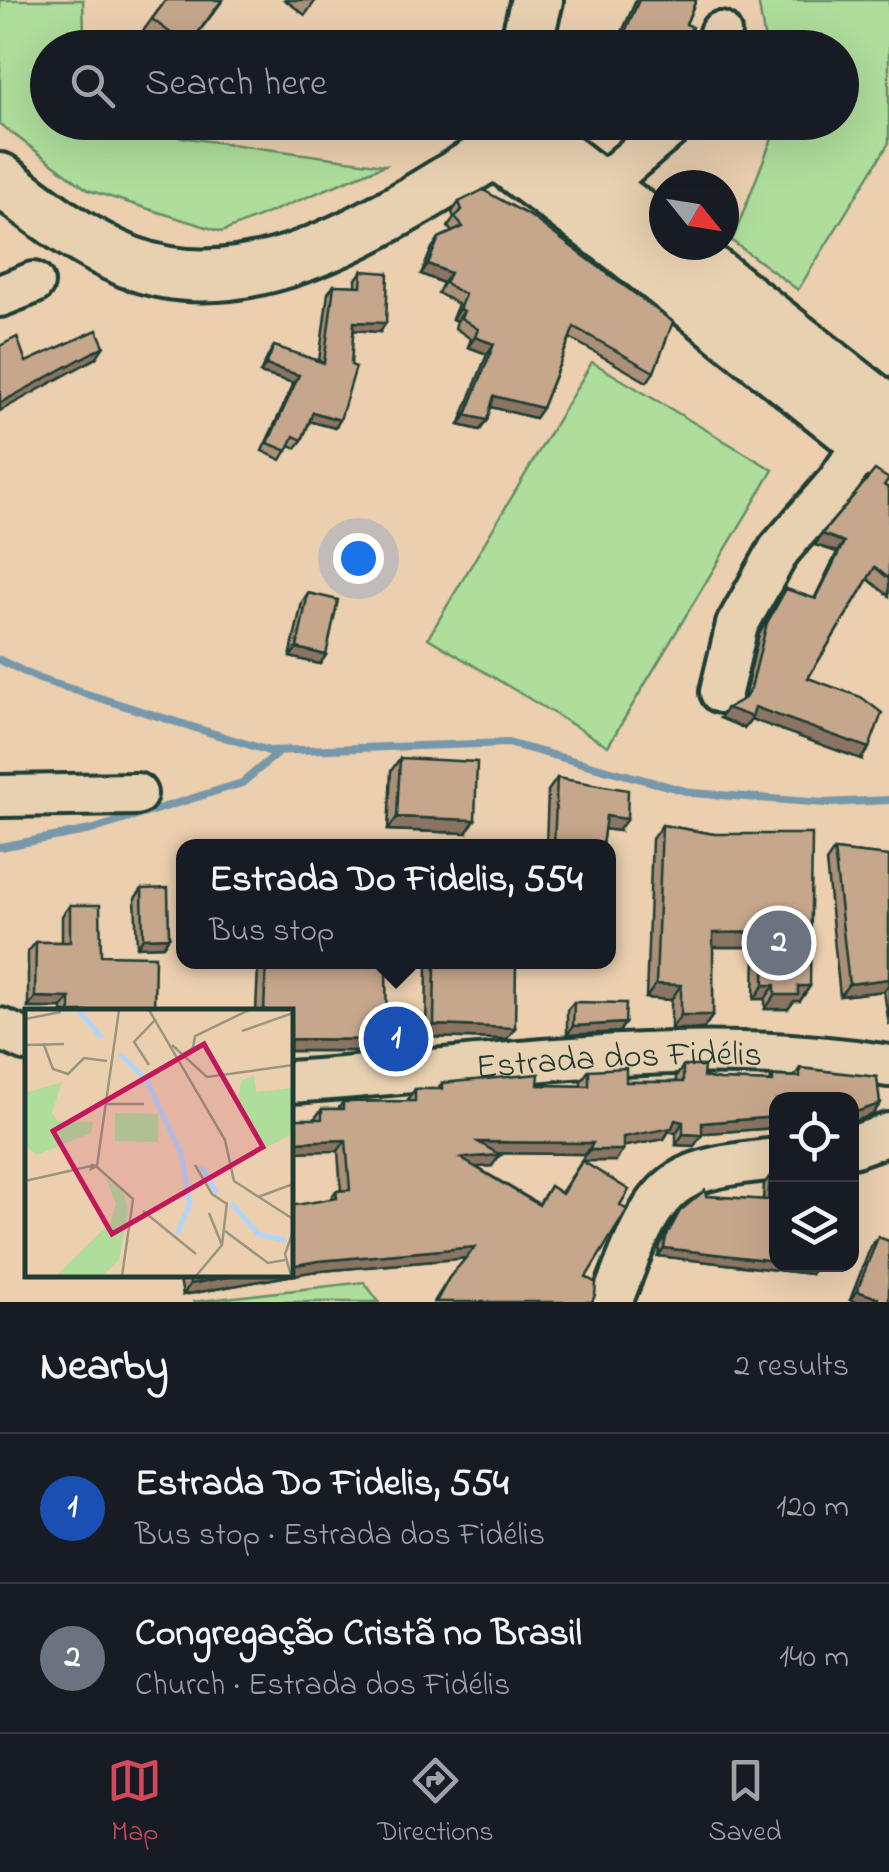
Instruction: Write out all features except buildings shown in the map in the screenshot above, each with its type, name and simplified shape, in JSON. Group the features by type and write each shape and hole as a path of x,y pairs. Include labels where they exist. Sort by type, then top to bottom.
{"main road":[{"path":"0,179 89,243 128,262 174,274 238,274 330,242 433,167 488,140"},
{"path":"504,140 619,244 881,438"},
{"path":"508,140 601,186 649,223"},
{"path":"693,260 881,438"}],"street":[{"path":"601,186 655,140"},
{"path":"721,692 737,625 779,550 881,438"},
{"path":"0,796 136,794"},
{"path":"0,1029 25,1040"},
{"name":"Estrada dos Fidélis","path":"292,1082 619,1055 764,1055 889,1066"},
{"path":"859,1145 889,1134"},
{"path":"611,1302 640,1234 677,1182 769,1160"}],"green space":[{"path":"0,0 83,0 84,30 30,30 30,140 201,140 385,165 222,232 88,190 0,124"},
{"path":"758,0 889,0 889,143 798,290 739,246 739,223 771,140 859,140 859,30 763,30"},
{"path":"592,362 773,470 608,746 428,638"},
{"path":"364,1282 379,1302 192,1302"}],"waterway":[{"path":"0,660 39,679 269,751 508,743 693,793 825,803 889,800"},
{"path":"0,847 91,830 242,783 280,751"}],"place":[{"name":"Congregação Cristã no Brasil","path":"779,943"},
{"name":"Estrada Do Fidelis, 554","path":"396,1039"}]}
